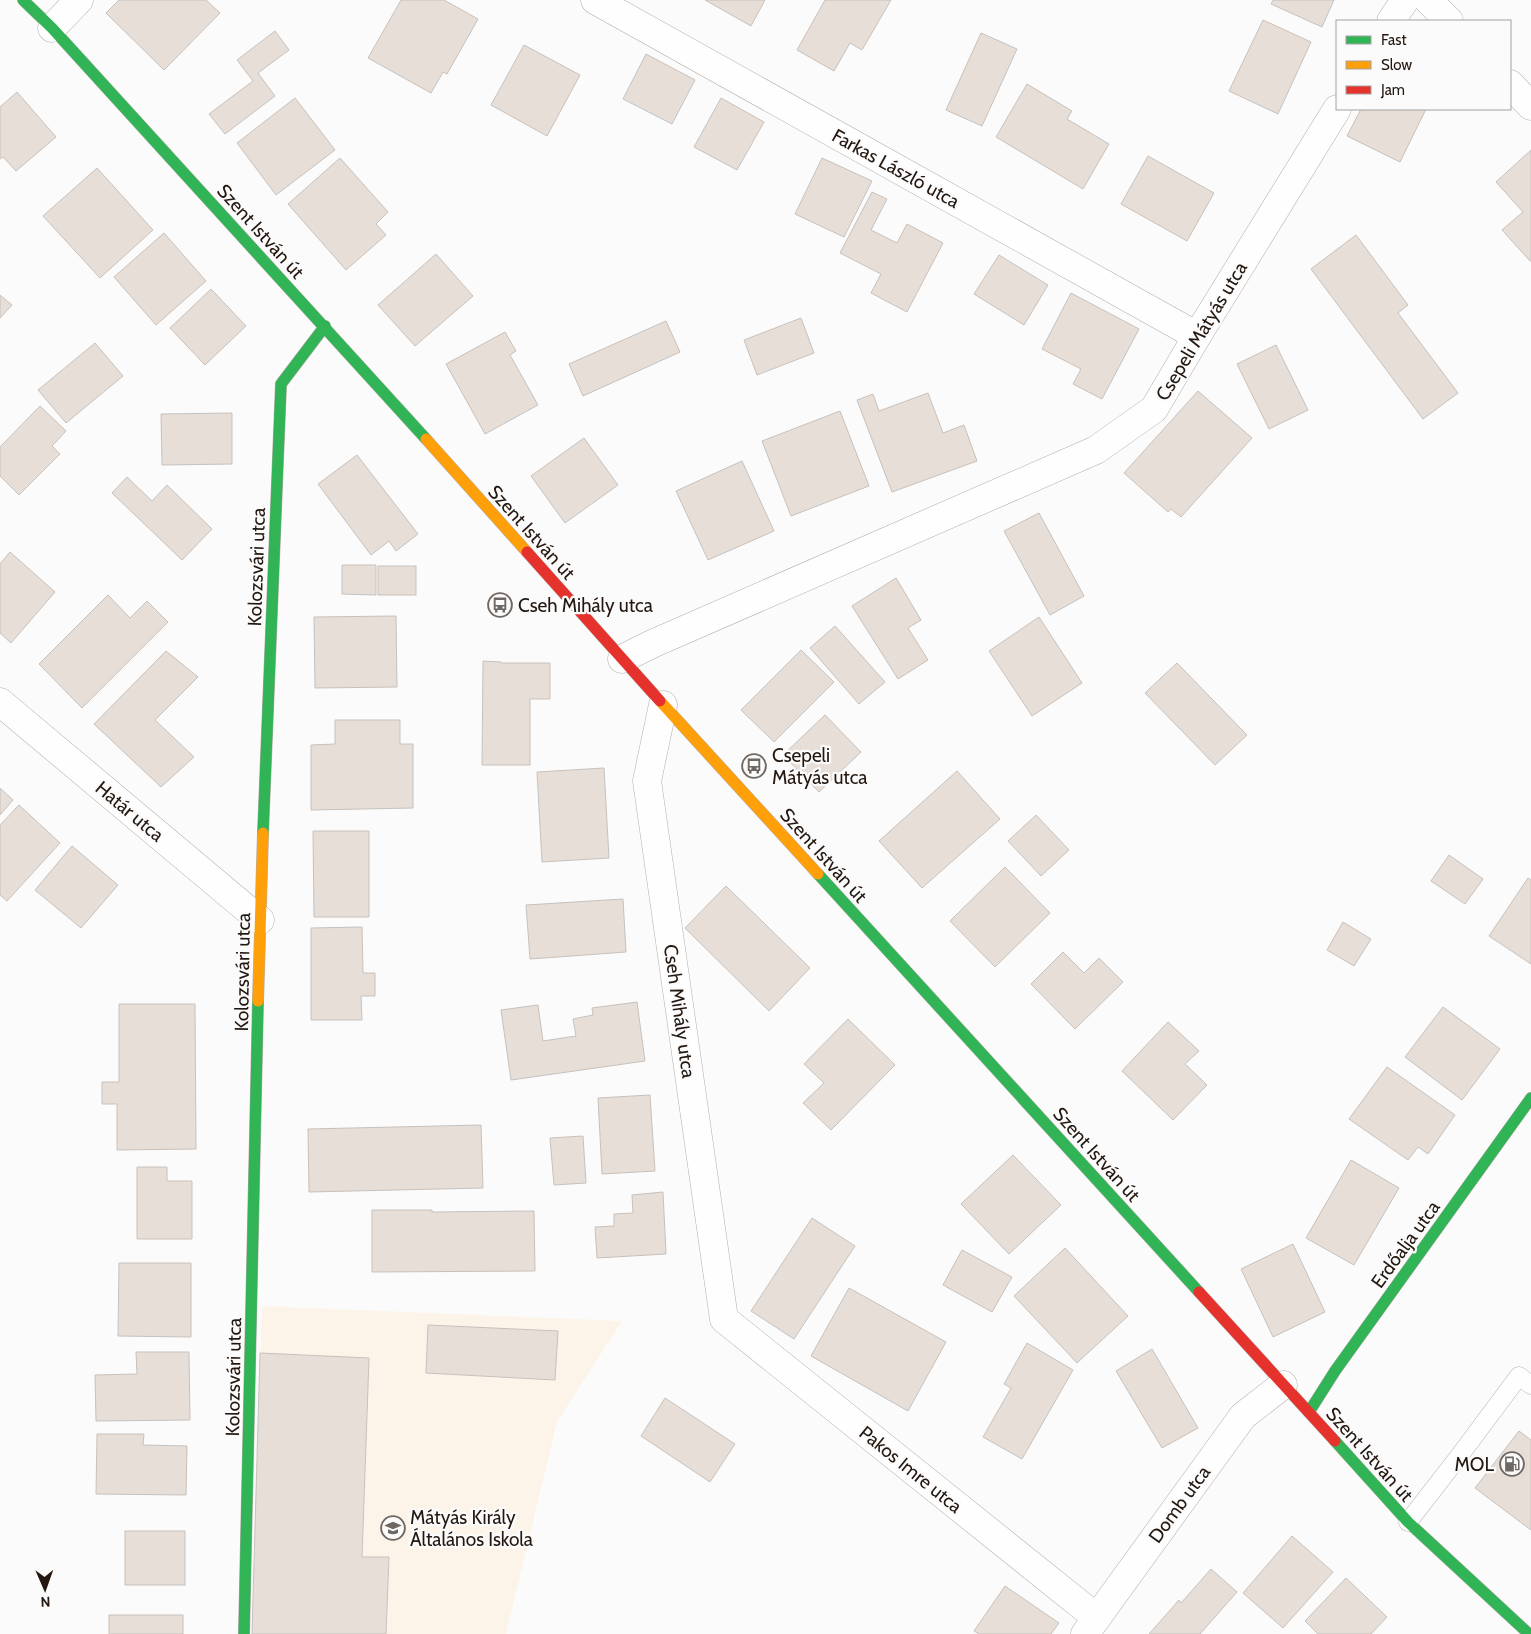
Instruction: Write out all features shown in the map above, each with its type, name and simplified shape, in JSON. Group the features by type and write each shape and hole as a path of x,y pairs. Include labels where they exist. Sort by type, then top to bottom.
{"street":[{"name":"Szent István út","path":"23,0 52,28 325,326 622,659 1408,1522 1529,1634"},
{"path":"52,28 78,0"},
{"name":"Farkas László utca","path":"595,0 1197,336"},
{"path":"1392,20 1405,0"},
{"path":"1428,0 1448,20"},
{"path":"1511,85 1531,106"},
{"name":"Csepeli Mátyás utca","path":"622,659 652,644 1096,450 1154,408 1336,110"},
{"name":"Kolozsvári utca","path":"244,1634 260,920 281,384 325,326"},
{"name":"Határ utca","path":"0,702 260,920"},
{"name":"Cseh Mihály utca","path":"663,704 647,781 724,1319"},
{"name":"Erdőalja utca","path":"1309,1412 1335,1371 1531,1098"},
{"name":"Pakos Imre utca","path":"724,1319 1091,1626"},
{"name":"Domb utca","path":"1091,1626 1243,1416 1283,1385"}],"lane":[{"path":"1408,1522 1519,1376 1531,1385"}],"shaded area":[{"name":"Mátyás Király Általános Iskola","path":"262,1306 622,1321 557,1422 506,1634 252,1634"}],"building":[{"path":"119,0 206,0 220,13 164,70 106,13"},
{"path":"401,0 444,0 478,19 447,74 443,72 431,93 368,58"},
{"path":"705,0 765,0 751,26"},
{"path":"825,0 891,0 862,50 850,43 834,71 797,50"},
{"path":"1273,0 1334,0 1322,27 1271,4"},
{"path":"1263,20 1311,42 1278,114 1229,91"},
{"path":"275,31 289,50 258,73 275,96 225,134 209,114 253,81 237,60"},
{"path":"981,33 1017,49 982,126 946,110"},
{"path":"524,45 580,75 547,136 491,105"},
{"path":"646,54 695,80 672,124 623,99"},
{"path":"1027,84 1072,111 1067,119 1109,144 1083,189 996,137"},
{"path":"17,92 56,137 16,171 3,157 0,159 0,107"},
{"path":"295,98 335,150 276,195 237,143"},
{"path":"721,98 764,122 737,170 694,147"},
{"path":"1360,110 1426,110 1400,162 1347,136"},
{"path":"1531,150 1530,261 1502,230 1523,212 1496,182"},
{"path":"1148,156 1214,193 1187,241 1121,204"},
{"path":"340,158 388,212 376,224 386,235 346,270 288,204"},
{"path":"822,158 872,181 844,237 795,214"},
{"path":"97,168 153,230 100,278 43,216"},
{"path":"872,192 887,199 871,230 897,243 907,224 943,243 907,312 871,293 881,274 840,253"},
{"path":"164,233 206,281 156,325 114,277"},
{"path":"1356,235 1408,305 1398,313 1458,393 1423,419 1311,269"},
{"path":"436,254 473,296 415,346 378,305"},
{"path":"999,255 1048,285 1024,325 974,294"},
{"path":"211,289 246,326 205,365 170,328"},
{"path":"1071,293 1139,329 1102,399 1073,384 1081,369 1042,349"},
{"path":"0,295 12,305 0,318"},
{"path":"801,318 814,353 757,375 744,340"},
{"path":"666,321 680,352 583,396 569,364"},
{"path":"505,332 516,351 510,355 538,405 485,434 446,364"},
{"path":"95,343 123,376 66,423 38,390"},
{"path":"1276,345 1308,410 1269,429 1237,364"},
{"path":"1198,391 1252,438 1181,517 1171,509 1168,512 1124,473"},
{"path":"928,393 943,433 964,425 977,461 892,492 857,400 873,394 879,411"},
{"path":"40,406 66,431 52,446 60,454 19,495 0,476 0,447"},
{"path":"840,411 869,486 791,516 762,441"},
{"path":"232,413 232,464 162,465 161,414"},
{"path":"584,438 618,485 565,523 531,476"},
{"path":"357,455 418,534 396,551 389,541 371,555 318,484"},
{"path":"742,461 774,531 708,560 676,491"},
{"path":"127,477 152,501 167,485 212,529 182,560 112,493"},
{"path":"1039,513 1084,596 1050,615 1004,531"},
{"path":"10,552 55,592 11,643 0,633 0,564"},
{"path":"342,565 376,565 376,595 342,594"},
{"path":"378,566 416,566 416,595 378,595"},
{"path":"896,578 921,620 908,628 928,660 898,679 852,606"},
{"path":"108,595 130,618 147,601 168,622 82,708 39,664"},
{"path":"396,616 397,687 315,688 314,617"},
{"path":"1039,617 1082,683 1032,716 989,651"},
{"path":"835,626 885,682 859,704 810,648"},
{"path":"801,650 834,682 774,742 741,710"},
{"path":"166,651 198,677 155,720 194,757 161,787 94,724"},
{"path":"483,661 550,663 550,699 530,699 530,765 482,765"},
{"path":"1177,663 1247,735 1215,765 1145,693"},
{"path":"825,715 861,752 819,792 783,755"},
{"path":"335,720 400,720 400,744 413,744 413,808 311,810 311,745 335,744"},
{"path":"604,768 609,858 542,862 537,772"},
{"path":"957,771 1000,819 922,888 879,841"},
{"path":"0,788 13,800 0,815"},
{"path":"19,805 60,843 7,901 0,895 0,825"},
{"path":"1036,815 1069,850 1041,876 1008,841"},
{"path":"313,831 369,831 369,917 314,917"},
{"path":"72,846 118,885 81,928 35,890"},
{"path":"1449,855 1483,879 1465,904 1431,881"},
{"path":"1005,867 1050,913 995,967 950,921"},
{"path":"1528,878 1531,880 1531,964 1489,936"},
{"path":"726,886 810,968 769,1011 685,928"},
{"path":"623,899 626,952 530,959 526,905"},
{"path":"1343,922 1371,939 1354,966 1327,950"},
{"path":"362,927 363,973 375,973 375,996 361,996 362,1020 311,1020 311,928"},
{"path":"1063,952 1084,973 1099,958 1123,982 1075,1029 1031,984"},
{"path":"637,1002 645,1061 511,1080 501,1010 538,1005 543,1041 576,1036 573,1019 593,1015 592,1008"},
{"path":"119,1004 195,1004 196,1149 117,1150 117,1104 102,1104 102,1082 119,1082"},
{"path":"1443,1007 1500,1049 1462,1100 1405,1057"},
{"path":"848,1019 895,1065 831,1130 803,1103 824,1083 804,1064"},
{"path":"1168,1022 1199,1051 1185,1064 1207,1085 1173,1120 1122,1071"},
{"path":"1387,1067 1455,1115 1428,1154 1418,1147 1408,1160 1349,1119"},
{"path":"650,1095 655,1171 602,1174 598,1098"},
{"path":"481,1125 483,1188 309,1192 308,1129"},
{"path":"583,1136 586,1183 554,1185 550,1138"},
{"path":"1013,1155 1061,1205 1009,1254 961,1204"},
{"path":"1351,1160 1399,1188 1354,1265 1306,1238"},
{"path":"137,1167 167,1167 167,1181 192,1181 192,1239 137,1239"},
{"path":"663,1192 666,1254 597,1258 595,1227 614,1226 614,1214 633,1213 632,1195"},
{"path":"372,1210 432,1210 432,1212 534,1211 535,1271 372,1272"},
{"path":"812,1218 855,1246 794,1339 751,1311"},
{"path":"1293,1244 1325,1312 1273,1337 1241,1269"},
{"path":"1065,1248 1128,1316 1077,1363 1014,1296"},
{"path":"962,1250 1012,1277 992,1312 943,1285"},
{"path":"119,1263 191,1263 191,1337 118,1336"},
{"path":"849,1288 946,1342 908,1411 811,1356"},
{"path":"428,1325 558,1331 555,1380 426,1373"},
{"path":"1027,1343 1073,1370 1022,1459 983,1437 1011,1388 1004,1384"},
{"path":"1152,1349 1198,1428 1162,1448 1116,1371"},
{"path":"136,1352 189,1352 190,1420 96,1421 95,1375 137,1374"},
{"path":"260,1353 369,1358 362,1557 389,1557 386,1634 252,1634"},
{"path":"665,1398 735,1444 710,1482 641,1436"},
{"name":"MOL","path":"1519,1431 1531,1440 1531,1530 1475,1488"},
{"path":"97,1434 144,1434 143,1445 187,1446 186,1495 96,1494"},
{"path":"125,1531 185,1531 185,1585 125,1585"},
{"path":"1292,1536 1333,1572 1283,1628 1243,1593"},
{"path":"1211,1569 1237,1592 1200,1634 1149,1634 1179,1600 1181,1603"},
{"path":"1346,1578 1387,1617 1371,1634 1318,1634 1305,1621"},
{"path":"1005,1586 1059,1623 1051,1634 979,1634 974,1631"},
{"path":"109,1615 183,1615 183,1634 109,1634"}],"traffic: fast":[{"path":"23,0 52,28 426,439"},
{"path":"263,833 281,384 325,326"},
{"path":"818,874 1199,1292"},
{"path":"244,1634 258,1001"},
{"path":"1309,1412 1335,1371 1531,1098"},
{"path":"1335,1441 1408,1522 1529,1634"}],"traffic: slow":[{"path":"426,439 527,552"},
{"path":"660,701 818,874"},
{"path":"258,1001 263,833"}],"traffic: jam":[{"path":"527,552 660,701"},
{"path":"1199,1292 1335,1441"}],"place":[{"name":"Cseh Mihály utca","path":"500,605"},
{"name":"Csepeli Mátyás utca","path":"754,766"},
{"name":"MOL","path":"1512,1464"},
{"name":"Mátyás Király Általános Iskola","path":"393,1528"}]}
